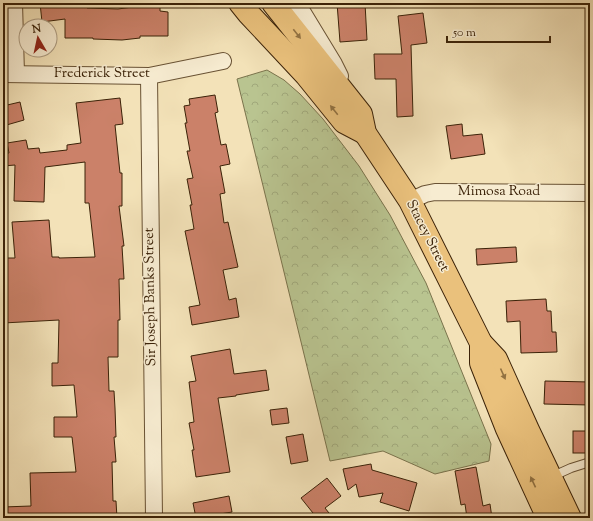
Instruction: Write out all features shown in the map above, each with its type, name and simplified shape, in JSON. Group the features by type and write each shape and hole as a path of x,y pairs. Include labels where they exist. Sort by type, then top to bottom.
{"highway":[{"name":"Stacey Street","path":"240,3 306,75 344,122 365,133"},
{"name":"Stacey Street","path":"273,3 318,62 361,114 365,133 410,201 481,343 496,359 570,518"},
{"name":"Stacey Street","path":"481,343 481,364 548,518"}],"street":[{"path":"9,74 14,3"},
{"name":"Stacey Street","path":"296,3 334,64 353,104"},
{"name":"Frederick Street","path":"9,74 149,76 223,61"},
{"name":"Sir Joseph Banks Street","path":"149,76 154,518"},
{"name":"Mimosa Road","path":"410,201 425,194 435,192 590,193"}],"lane":[{"path":"551,478 571,468 590,462"}],"green space":[{"path":"267,70 284,80 300,94 323,119 359,166 390,215 426,283 491,444 489,461 435,474 383,451 330,461 237,79"}],"building":[{"path":"40,3 87,5 87,8 118,9 140,6 160,7 160,11 168,12 168,36 140,36 140,38 122,40 65,38 65,19 58,20 58,18 42,18"},
{"path":"337,3 365,3 367,40 340,42"},
{"path":"423,13 427,43 411,45 413,116 397,117 396,79 375,79 374,54 402,54 398,16"},
{"path":"215,95 218,112 215,113 221,145 226,144 230,164 220,166 225,193 220,194 224,223 228,222 238,267 223,270 229,300 236,298 239,317 192,325 189,307 200,305 185,231 194,229 190,205 192,205 187,179 193,178 187,151 190,151 185,123 187,123 184,106 190,105 189,99"},
{"path":"120,98 123,124 115,125 120,173 122,173 122,206 119,206 124,246 122,246 124,279 119,279 120,320 118,320 118,357 108,357 109,391 114,391 115,408 116,437 114,437 116,462 112,462 113,501 116,501 117,518 3,518 3,507 31,506 30,473 76,472 72,437 54,437 54,417 77,417 74,385 52,386 52,363 58,363 59,320 3,323 3,258 15,258 12,222 49,220 52,257 95,257 89,203 85,203 85,162 45,167 44,202 14,201 15,165 3,166 3,153 9,153 7,143 26,140 28,149 39,148 40,153 67,150 67,145 81,143 76,103"},
{"path":"20,102 24,120 3,126 3,106"},
{"path":"462,124 463,136 482,134 485,154 451,159 446,126"},
{"path":"516,247 517,262 477,265 476,249"},
{"path":"546,299 547,311 551,311 552,332 556,332 557,352 521,353 520,321 507,322 506,301"},
{"path":"230,349 234,374 266,370 269,390 218,398 230,472 196,477 192,450 194,450 189,423 194,422 189,382 196,381 191,356"},
{"path":"545,381 590,382 590,405 544,404"},
{"path":"287,408 289,423 272,425 270,410"},
{"path":"573,431 590,431 590,453 573,453"},
{"path":"303,434 308,461 291,464 286,437"},
{"path":"371,464 372,470 417,483 409,511 380,502 383,493 359,497 356,484 348,490 343,469"},
{"path":"476,467 483,506 490,504 492,518 467,518 465,504 461,505 455,471"},
{"path":"327,478 341,496 325,508 329,513 323,518 317,518 301,498"},
{"path":"229,496 232,512 196,518 193,503"}]}
